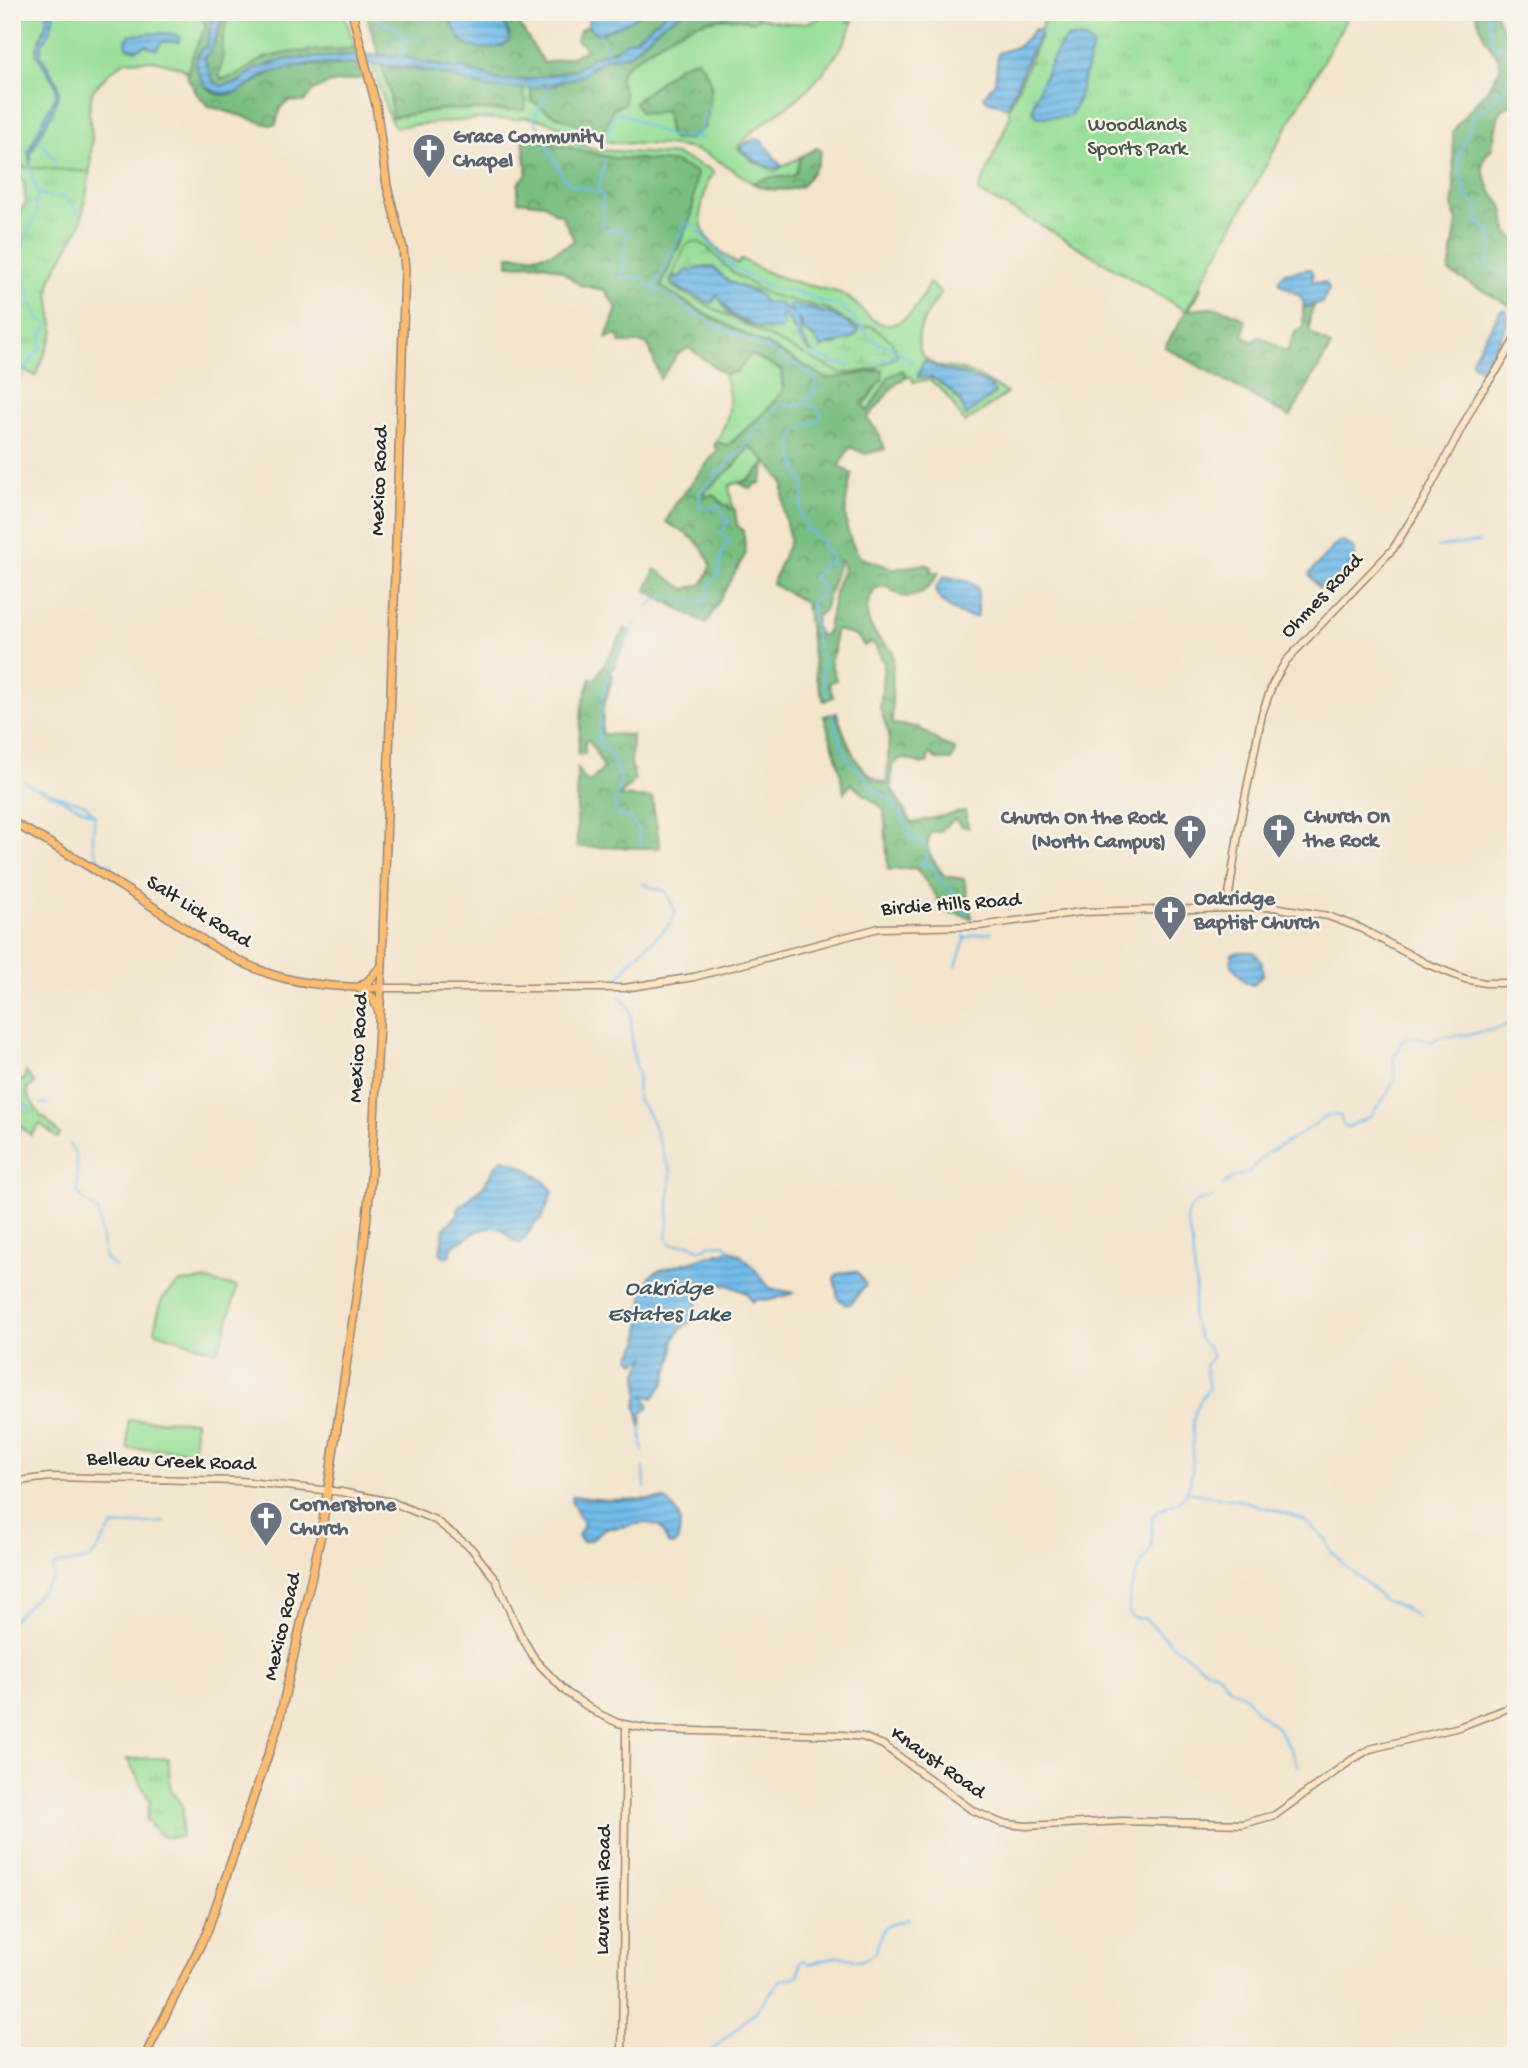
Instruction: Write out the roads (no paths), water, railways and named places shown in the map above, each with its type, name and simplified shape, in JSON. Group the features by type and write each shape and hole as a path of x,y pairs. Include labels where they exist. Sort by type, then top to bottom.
{"main road":[{"name":"Mexico Road","path":"145,2056 202,1945 273,1744 314,1571 370,1197 382,967 405,269 403,248 387,186 381,125 352,12"},
{"name":"Ohmes Road","path":"1227,908 1239,828 1262,714 1273,683 1286,661 1393,549 1423,501 1479,395 1516,337"},
{"name":"Salt Lick Road","path":"12,822 82,861 237,960 268,973 301,982 381,988"},
{"name":"Birdie Hills Road","path":"381,988 624,988 686,979 879,928 979,926 1081,912 1273,907 1328,916 1360,928 1449,974 1485,983 1516,983"},
{"path":"380,1013 373,998 357,988 382,967"},
{"name":"Belleau Creek Road","path":"12,1482 49,1477 228,1481 328,1490"},
{"name":"Knaust Road","path":"328,1490 393,1502 427,1516 455,1534 490,1571 523,1642 544,1671 580,1703 605,1717 626,1725 663,1731 863,1737 891,1751 978,1814 1008,1825 1122,1821 1238,1825 1260,1821 1275,1815 1370,1749 1459,1727 1516,1705"},
{"name":"Laura Hill Road","path":"622,2056 626,1725"}],"water":[{"path":"48,12 54,14 40,54 58,84 59,93 53,111 31,153 30,167 29,150 56,95 56,85 36,54"},
{"path":"213,12 223,12 223,17 210,52 204,57 213,81 221,86 237,83 254,70 282,60 354,55 394,55 466,69 499,80 527,80 576,69 593,57 613,51 635,39 667,12 684,12 663,24 630,54 606,59 594,65 582,77 560,81 548,88 545,85 534,88 488,88 439,73 372,64 308,64 266,74 237,93 221,94 206,87 197,70 196,60 207,45"},
{"path":"446,12 496,12 507,28 510,40 494,47 467,45 458,35"},
{"path":"595,12 643,12 624,24 597,34 588,26 588,17"},
{"path":"1035,29 1041,33 1007,108 985,99 984,96 995,82 998,53 1019,46"},
{"path":"164,33 180,36 179,42 162,42 156,50 146,45 136,50 127,47 126,40 130,35"},
{"path":"1069,37 1087,39 1093,46 1077,103 1069,117 1037,117 1032,109 1038,93 1053,59"},
{"path":"757,139 763,142 782,167 761,164 740,148"},
{"path":"713,267 729,282 759,294 765,303 777,303 792,312 789,306 793,304 834,315 859,331 849,340 821,348 812,335 804,332 798,318 802,337 814,355 804,346 784,314 781,317 784,325 780,330 761,329 732,315 717,295 710,303 675,286 673,282 674,275 678,279 685,271"},
{"path":"1310,269 1313,274 1312,281 1326,283 1329,289 1322,303 1306,307 1300,296 1280,284 1279,279 1284,273"},
{"path":"1505,309 1507,325 1481,369 1472,364 1472,359 1501,310"},
{"path":"923,362 933,366 982,382 990,386 995,393 966,416 960,399 952,392 932,377 918,377"},
{"path":"1344,541 1355,550 1355,563 1333,582 1319,588 1309,574 1338,542"},
{"path":"944,576 971,582 978,589 978,617 958,613 941,600 935,589"},
{"path":"1254,952 1261,961 1263,974 1253,985 1245,982 1231,964 1232,954"},
{"path":"503,1159 531,1171 553,1191 542,1218 535,1223 520,1244 502,1229 488,1228 453,1245 450,1255 444,1256 440,1252 444,1229 458,1214 458,1209 484,1185"},
{"name":"Oakridge Estates Lake","path":"730,1250 748,1261 770,1288 794,1293 752,1302 747,1293 728,1285 713,1284 697,1303 695,1318 680,1330 674,1340 673,1356 665,1381 654,1398 644,1395 649,1406 642,1413 641,1428 636,1405 639,1394 638,1373 645,1357 635,1363 630,1357 639,1343 643,1296 650,1276 657,1271"},
{"path":"857,1272 866,1285 851,1303 846,1305 838,1298 834,1278 838,1274"},
{"path":"573,1496 606,1500 664,1499 674,1508 679,1518 677,1542 674,1545 668,1544 661,1527 640,1523 605,1528 591,1540 582,1542 578,1536 584,1525 571,1501"}],"waterway":[{"path":"1487,12 1493,41 1513,55 1510,77 1502,92 1474,115 1458,158 1466,197 1478,206 1477,218 1492,239 1488,266 1499,274 1506,274 1516,285"},
{"path":"377,14 379,22 395,27 406,39 405,43"},
{"path":"600,34 601,38"},
{"path":"407,39 423,37"},
{"path":"604,43 607,52"},
{"path":"399,60 403,47"},
{"path":"1039,83 1043,84"},
{"path":"548,88 534,119 564,179 572,185 603,196 602,226 608,230 622,230 627,235 622,277 643,277 649,286 662,292"},
{"path":"608,135 614,114 620,112 673,137 694,136 701,128 707,109"},
{"path":"694,137 703,138"},
{"path":"41,141 56,162"},
{"path":"12,153 28,152"},
{"path":"598,192 605,160"},
{"path":"12,394 32,358 41,348 41,336 47,329 46,323 39,319 23,280 15,269 27,233 37,215 37,190 30,166"},
{"path":"38,193 53,198"},
{"path":"59,196 69,201 80,214"},
{"path":"655,287 686,224 694,226"},
{"path":"698,230 727,263 753,279 771,288 798,292 825,303 840,305 868,334"},
{"path":"666,295 712,323 773,352"},
{"path":"871,338 895,350 891,358 876,362"},
{"path":"895,350 912,362"},
{"path":"813,354 834,362"},
{"path":"647,608 667,595 687,602 708,599 709,587 719,572 722,552 729,541 720,533 729,520 724,517 720,506 706,509 699,507 702,489 711,482 716,473 725,470 730,458 738,456 778,406 798,405 816,391 817,378 778,355"},
{"path":"837,363 850,366"},
{"path":"805,402 819,410 821,416 797,432 793,452 800,479 805,482 800,516 806,521 805,530 813,532 817,539 824,540 824,550 832,557 831,563 823,562 820,572 813,578 823,587 818,597 811,602 827,696"},
{"path":"1437,547 1480,542"},
{"path":"635,622 612,666 604,690 598,743 613,758 620,776 615,804 617,814 631,818 641,845"},
{"path":"831,713 849,762 861,771 874,791 891,799 893,809 900,812 910,830 909,839 920,841 927,847 928,856 921,863 936,870 939,880 951,888 950,896 965,908 966,914"},
{"path":"24,781 35,788 84,804 95,815"},
{"path":"47,792 94,815"},
{"path":"95,816 95,852 104,862 112,865"},
{"path":"620,978 624,969 668,926 675,913 666,892 643,884"},
{"path":"965,939 991,933"},
{"path":"956,966 964,935"},
{"path":"620,997 629,1007 631,1014 632,1050 638,1074 637,1099 651,1119 671,1170 667,1238 672,1245 689,1244 702,1250 708,1245 725,1244 730,1250"},
{"path":"1222,1187 1230,1179 1249,1172 1267,1153 1326,1117 1334,1114 1341,1116 1346,1128 1371,1116 1395,1078 1394,1058 1403,1040 1418,1038 1431,1042 1442,1037 1497,1028 1516,1019"},
{"path":"12,1071 21,1101 29,1106 30,1113"},
{"path":"41,1104 48,1103"},
{"path":"69,1144 76,1155 78,1194 98,1212 105,1259 116,1267"},
{"path":"1212,1198 1196,1202 1188,1211 1186,1219 1192,1244 1196,1289 1192,1318 1200,1340 1213,1356 1205,1366 1209,1388 1198,1404 1194,1416 1193,1466 1189,1486 1182,1499 1154,1515 1151,1547 1132,1584 1129,1611 1131,1617 1145,1619 1175,1647 1204,1668 1220,1675 1229,1687 1247,1698 1256,1711 1278,1729 1298,1767"},
{"path":"641,1428 643,1452"},
{"path":"644,1468 645,1488"},
{"path":"1186,1492 1244,1501 1303,1519 1326,1539 1330,1550 1345,1566 1383,1600 1405,1608 1417,1618"},
{"path":"12,1621 53,1579 53,1567 90,1558 114,1526 166,1522"},
{"path":"705,2056 755,2012 781,1980 799,1974 803,1960 810,1964 839,1956 859,1961 868,1958 875,1952 883,1930 909,1919"}],"place":[{"name":"Grace Community Chapel","path":"429,180"},
{"name":"Church On the Rock","path":"1279,860"},
{"name":"Church On the Rock (North Campus)","path":"1190,861"},
{"name":"Oakridge Baptist Church","path":"1170,942"},
{"name":"Cornerstone Church","path":"266,1548"}],"park label":[{"name":"Woodlands Sports Park","path":"1137,138"}]}
